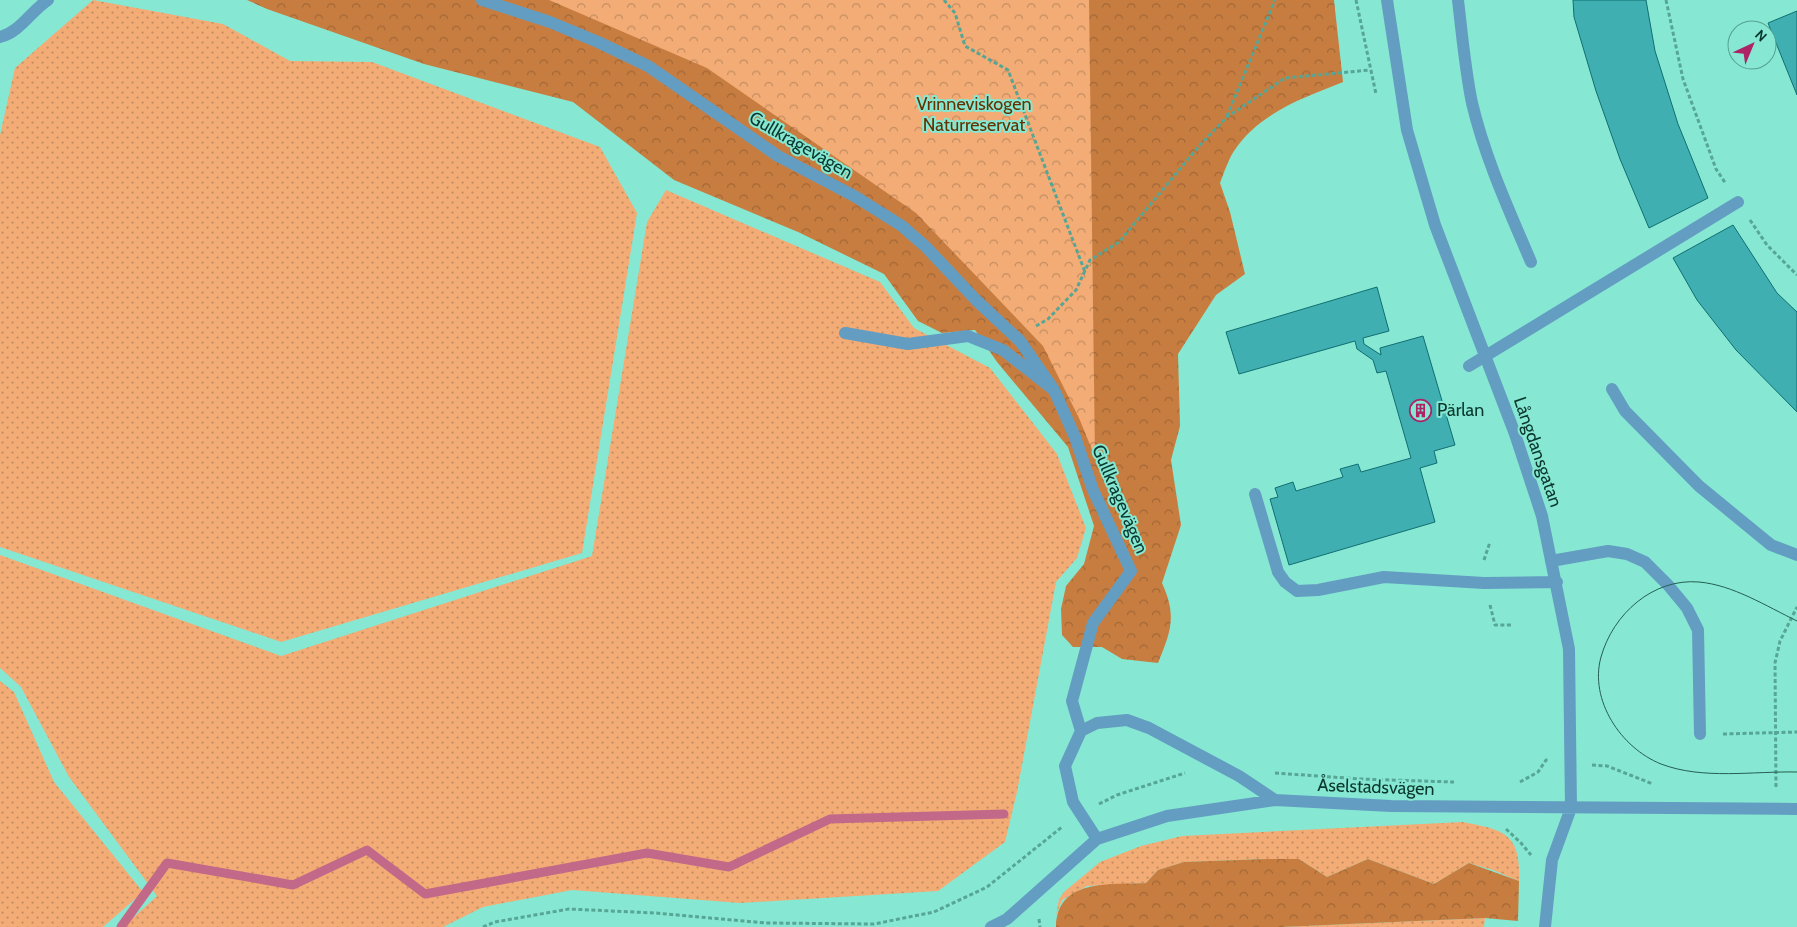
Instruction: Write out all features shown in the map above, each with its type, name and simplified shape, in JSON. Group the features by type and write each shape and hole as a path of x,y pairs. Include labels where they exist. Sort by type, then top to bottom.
{"street":[{"path":"0,36 14,31 39,6 48,0"},
{"name":"Gullkragevägen","path":"482,0 550,22 648,66 778,156 856,197 902,226 1020,341 1054,390 1074,436 1093,490 1131,571 1093,623 1072,702 1081,731"},
{"name":"Långdansgatan","path":"1387,0 1407,130 1435,225 1515,434 1542,516 1557,582 1569,649 1571,808 1552,860 1545,927"},
{"path":"1458,0 1464,56 1472,104 1493,171 1531,262"},
{"path":"1469,366 1738,202"},
{"name":"Gullkragevägen","path":"845,333 908,344 968,336 1003,350 1054,390"},
{"path":"1612,389 1625,411 1699,486 1771,545 1797,555"},
{"path":"1255,494 1278,572 1285,582 1297,591 1318,590 1384,578 1484,583 1557,582"},
{"path":"1551,561 1608,551 1628,554 1645,562 1668,585 1687,608 1698,630 1700,734"},
{"path":"1097,839 1073,802 1065,766 1081,731 1097,723 1127,720 1186,747 1239,776 1275,800"},
{"name":"Åselstadsvägen","path":"991,927 1007,919 1097,839 1167,816 1275,800 1390,806 1797,809"}],"path":[{"path":"944,0 955,13 965,46 1008,70 1085,272"},
{"path":"1227,117 1275,0"},
{"path":"1666,0 1682,79 1716,170 1767,246 1797,275"},
{"path":"1027,326 1035,326 1048,319 1076,290 1090,260 1119,242 1200,145 1227,117 1286,78 1370,70"},
{"path":"1776,796 1775,663 1780,641 1797,607"},
{"path":"1700,734 1797,732"},
{"path":"1514,783 1522,782 1538,772 1546,760 1570,763"},
{"path":"483,927 494,922 570,909 655,913 766,923 874,924 934,912 987,886 1080,813 1117,795 1188,772"},
{"path":"1274,772 1360,779 1463,782"},
{"path":"1490,806 1489,822 1507,830 1521,843 1550,882"}],"green space":[{"path":"93,0 223,24 290,61 372,62 600,147 637,213 582,553 281,642 0,547 0,135 15,68"},
{"path":"247,0 1334,0 1343,82 1283,108 1256,126 1234,151 1220,183 1230,212 1245,274 1216,295 1178,354 1180,426 1171,460 1181,525 1162,583 1170,605 1171,614 1169,632 1158,663 1122,659 1102,647 1073,647 1062,635 1061,609 1066,586 1084,564 1094,526 1068,447 997,362 975,330 942,333 918,321 884,274 798,232 674,180 573,102 424,64 267,9"},
{"name":"Vrinneviskogen Naturreservat","path":"549,0 1089,0 1095,457 1079,418 1043,346 916,213 707,68"},
{"path":"666,190 880,282 914,328 990,368 1057,454 1086,528 1077,558 1056,582 1017,792 1005,842 938,891 740,903 572,890 483,907 443,927 123,927 157,896 69,777 21,687 0,668 0,555 281,656 592,556 647,222"},
{"path":"0,681 14,692 54,782 143,892 103,927 0,927"},
{"path":"1463,822 1490,828 1508,837 1517,853 1519,881 1493,870 1469,863 1434,884 1368,859 1327,877 1299,859 1184,862 1158,870 1146,883 1087,886 1062,900 1056,916 1059,899 1064,892 1100,862 1141,846 1182,836"},
{"path":"1299,859 1327,877 1368,859 1434,884 1469,863 1519,881 1518,921 1485,918 1281,927 1056,927 1059,911 1065,900 1075,892 1088,887 1146,883 1158,870 1184,862"},
{"path":"1485,918 1484,927 1281,927"}],"building":[{"path":"1573,0 1646,0 1655,51 1678,124 1708,198 1649,228 1620,159 1596,91 1574,17"},
{"path":"1797,11 1797,95 1777,45 1777,20 1775,20"},
{"path":"1733,225 1777,293 1797,312 1797,412 1736,350 1697,300 1673,258"},
{"name":"Pärlan","path":"1377,287 1389,331 1363,338 1364,344 1381,355 1380,348 1423,336 1455,445 1434,451 1437,463 1420,468 1435,522 1289,565 1270,499 1278,497 1275,488 1293,482 1296,491 1343,477 1340,469 1358,464 1361,472 1411,458 1386,371 1377,373 1373,360 1357,349 1355,341 1239,374 1226,332"}],"waterway":[{"path":"121,927 167,863 293,885 367,850 425,894 647,853 729,867 830,819 1004,814"}],"tram line":[{"path":"1797,621 1724,587 1699,582 1682,582 1666,586 1637,602 1625,613 1607,641 1598,673 1604,706 1611,721 1633,747 1646,757 1661,764 1694,772 1728,774 1797,772"}],"place":[{"name":"Pärlan","path":"1421,410"}]}
